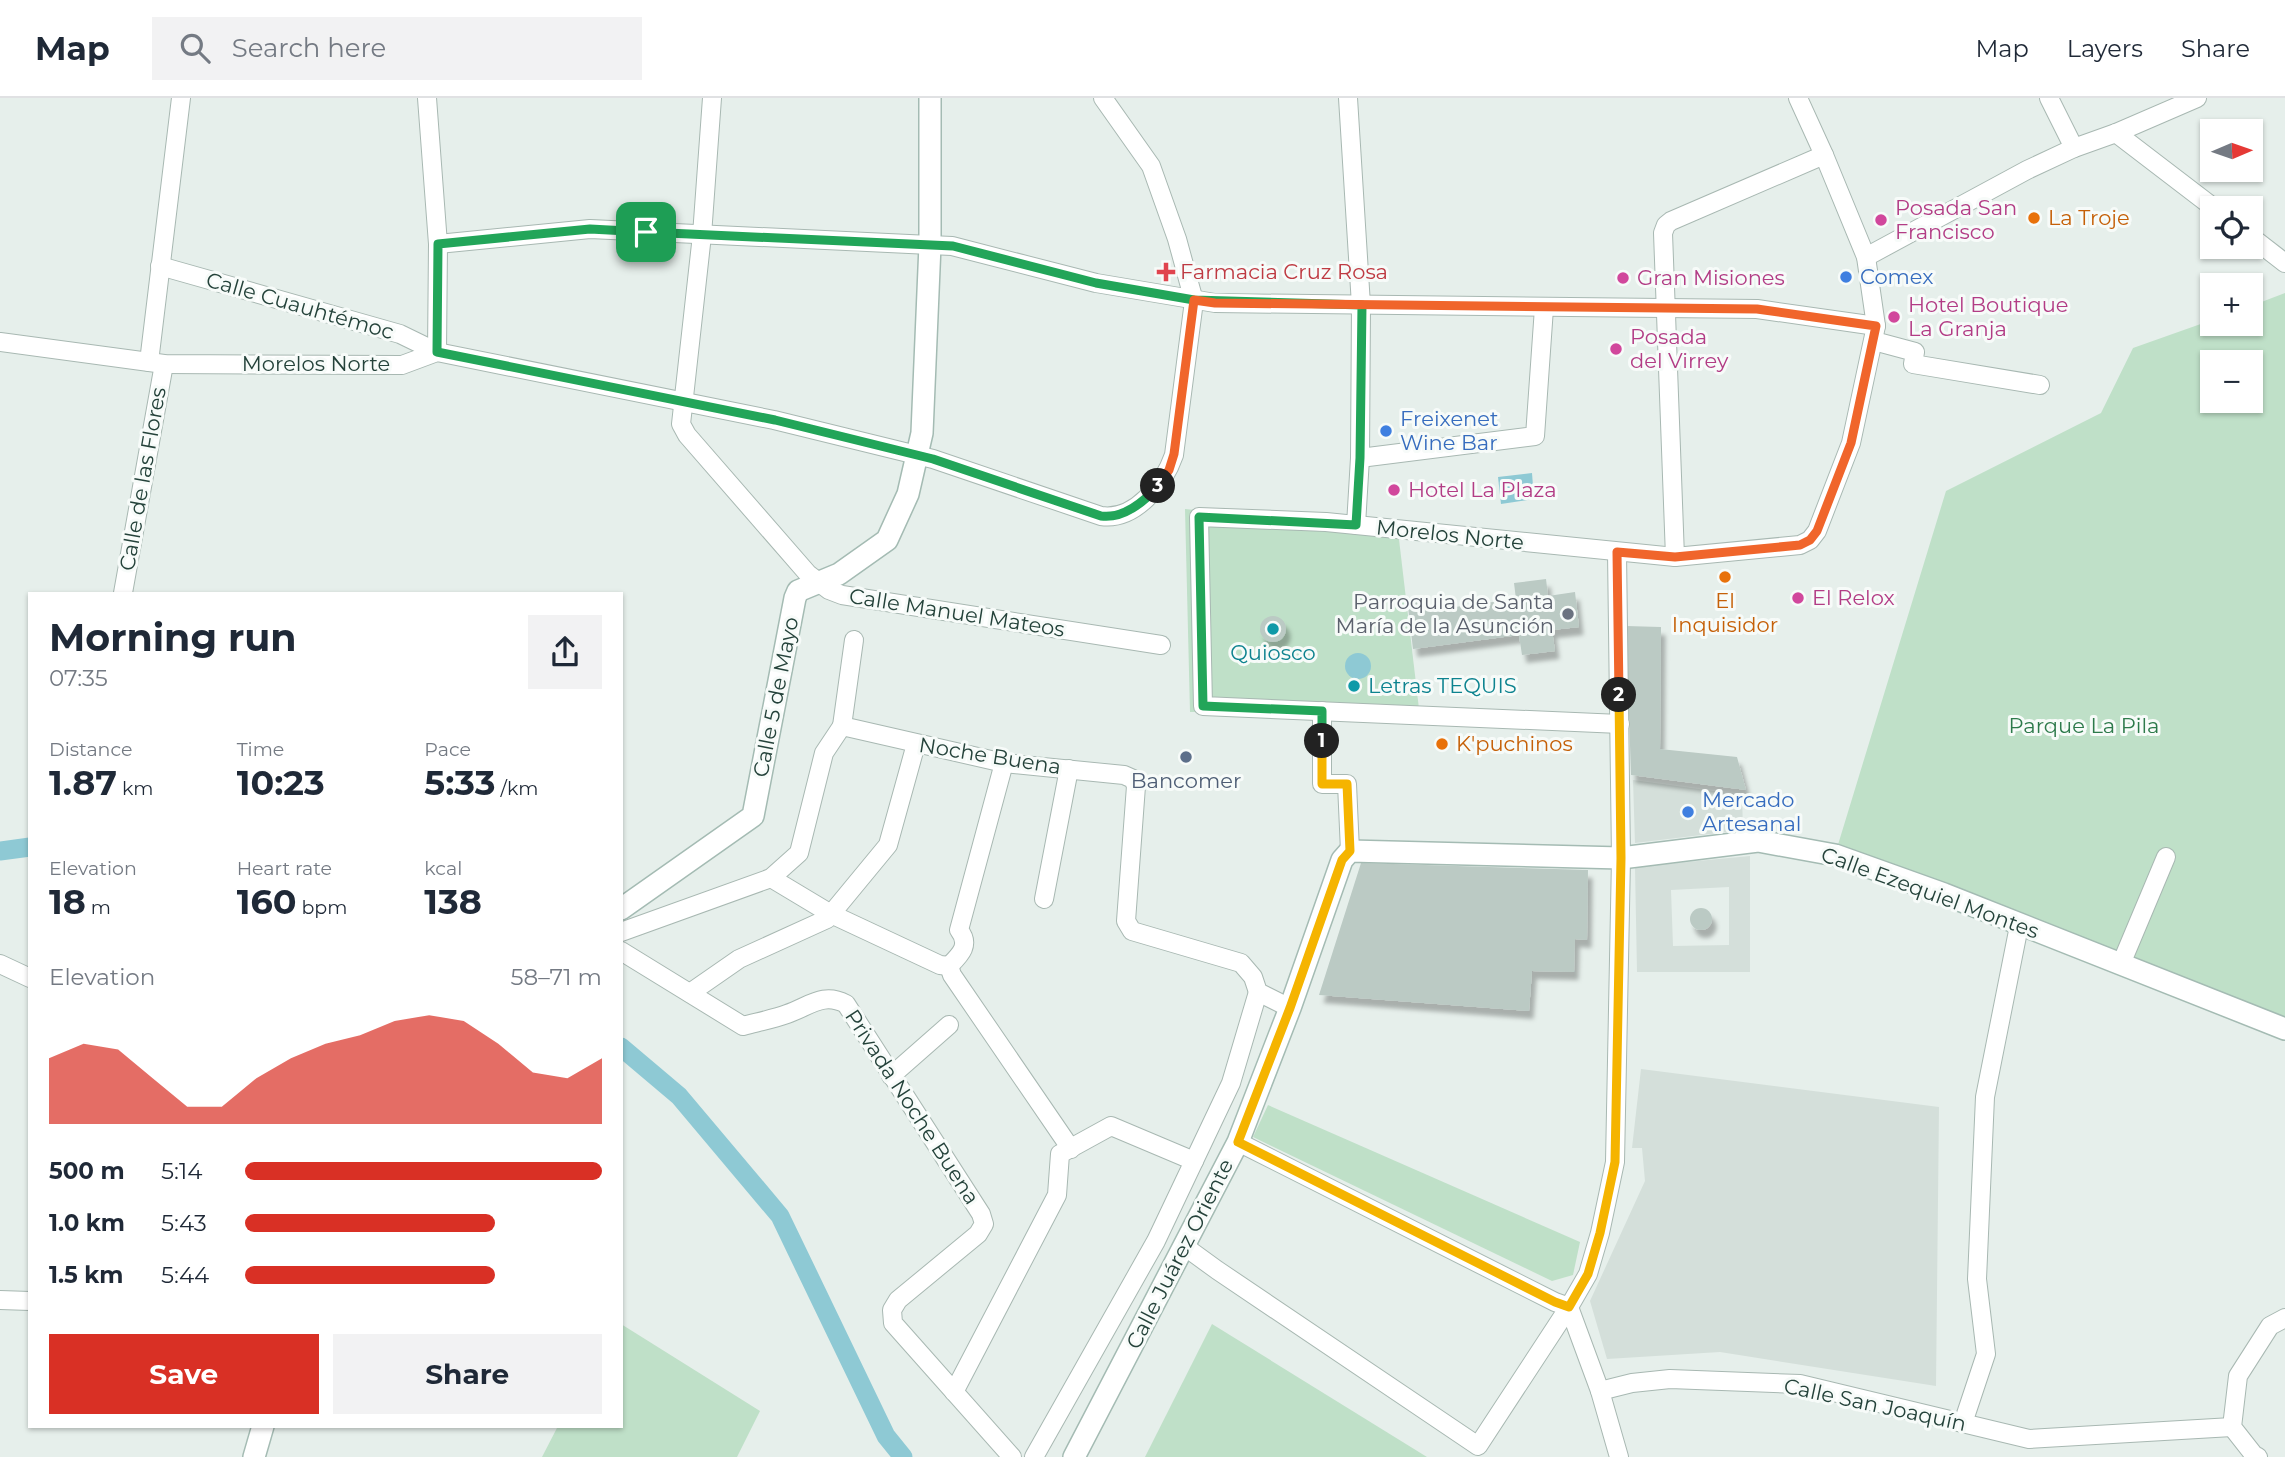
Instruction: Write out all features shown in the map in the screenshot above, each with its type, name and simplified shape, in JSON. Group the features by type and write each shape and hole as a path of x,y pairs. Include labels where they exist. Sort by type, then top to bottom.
{"street":[{"name":"Calle de las Flores","path":"123,592 157,363 160,266 181,98"},
{"path":"427,98 438,244 437,352 775,420 916,456 1101,516 1112,517 1124,513 1151,495 1169,470 1174,454 1194,300 1177,239 1151,166 1103,98"},
{"name":"Calle Manuel Mateos","path":"712,98 702,235 681,424 687,435 808,574 829,590 842,595 1161,645"},
{"name":"Calle 5 de Mayo","path":"623,908 753,816 798,591 839,574 887,540 908,494 922,433 930,245 930,98"},
{"path":"1348,98 1362,305 1360,458 1356,525"},
{"path":"1798,98 1866,257 1875,334"},
{"path":"2049,98 2074,148"},
{"path":"1866,257 2027,170 2197,98"},
{"path":"2116,133 2200,197"},
{"path":"1675,557 1663,233 1671,221 1824,155"},
{"path":"438,244 590,229 953,246 1096,283 1194,300 1544,308 1757,309 1875,334 1915,352 1913,364 2040,385"},
{"path":"2263,246 2285,263"},
{"name":"Calle Cuauhtémoc","path":"160,266 400,334 437,352"},
{"path":"1360,458 1535,436 1544,308"},
{"name":"Morelos Norte","path":"1322,711 1203,706 1199,517 1356,525 1675,557 1800,545 1810,540 1817,531 1851,443 1875,334"},
{"name":"Morelos Norte","path":"0,342 157,363 402,365 437,352"},
{"path":"1184,1246 1478,1446 1569,1307 1588,1274 1615,1162 1621,858 1617,552"},
{"path":"623,931 771,878 799,853 824,753 842,726 854,640"},
{"path":"1350,851 1347,784 1322,784 1322,711 1620,724"},
{"name":"Noche Buena","path":"842,726 1004,763 1124,775 1132,779 1136,786 1126,921 1132,931 1241,963 1253,977 1258,992"},
{"path":"690,993 740,959 827,919 888,845 916,744"},
{"path":"771,878 831,914 940,965 949,966 962,954 965,945 959,930 1004,763"},
{"path":"1044,900 1069,769"},
{"name":"Calle Ezequiel Montes","path":"1350,851 1621,858 1758,841 1835,855 1944,894 2019,926 2285,1029"},
{"name":"Calle Juárez Oriente","path":"1074,1457 1238,1142 1290,1008 1342,860 1350,851"},
{"path":"2121,964 2166,857"},
{"path":"1963,1423 1986,1354 1977,1279 1985,1097 2019,926"},
{"name":"Privada Noche Buena","path":"623,952 743,1026 788,1014 817,1001 834,998 846,1004 981,1214 984,1224 978,1234 898,1300 892,1310 893,1324 1012,1457"},
{"path":"0,964 28,977"},
{"path":"949,966 952,975 1065,1151 1057,1195 954,1392"},
{"path":"1034,1457 1156,1241 1231,1083 1258,992 1290,1008"},
{"path":"891,1076 949,1025"},
{"path":"1065,1151 1111,1126 1194,1161"},
{"path":"1238,1142 1569,1307"},
{"path":"0,1300 28,1301"},
{"path":"1569,1307 1600,1391 1619,1457"},
{"path":"2258,1457 2232,1427 2238,1376 2270,1326 2285,1318"},
{"name":"Calle San Joaquín","path":"1600,1391 1632,1383 1670,1379 1800,1384 2029,1439 2232,1427"},
{"path":"254,1457 261,1428"}],"shaded area":[{"name":"Mercado Artesanal","path":"1633,780 1742,795 1743,830 1635,843"},
{"path":"1750,856 1750,972 1637,972 1635,867","holes":["1729,887 1729,945 1673,946 1671,890"]},
{"path":"1641,1069 1939,1107 1936,1386 1720,1352 1607,1359 1590,1301 1645,1181 1642,1148 1632,1148"}],"green space":[{"name":"Parque La Pila","path":"2285,293 2285,1022 1837,848 1946,491 2101,413 2133,348 2200,324 2200,336 2263,336 2263,301"},
{"path":"1185,509 1398,531 1419,709 1190,712"},
{"path":"1268,1105 1580,1242 1573,1275 1552,1281 1253,1137"},
{"path":"1212,1324 1427,1457 1145,1457"},
{"path":"623,1325 760,1411 737,1457 542,1457 557,1428 623,1428"}],"water":[{"path":"1532,473 1534,499 1501,504 1498,477"},
{"path":"1358,653 1367,657 1371,666 1367,675 1358,679 1349,675 1345,666 1349,657"}],"building":[{"path":"1546,579 1548,596 1575,592 1579,627 1552,630 1555,651 1522,655 1519,635 1413,649 1407,598 1422,596 1424,611 1516,599 1514,583"},
{"name":"Quiosco","path":"1273,616 1282,620 1286,629 1282,638 1273,642 1264,638 1260,629 1264,620"},
{"path":"1626,626 1661,627 1660,749 1737,757 1746,790 1631,775"},
{"path":"1361,863 1588,870 1587,940 1575,939 1574,972 1532,971 1529,1011 1319,995"},
{"path":"1697,908 1705,908 1712,915 1712,923 1705,930 1697,930 1690,923 1690,915"}],"waterway":[{"path":"0,851 28,847"},
{"path":"623,1049 679,1096 780,1216 886,1436 903,1457"}],"place":[{"name":"La Troje","path":"2034,218"},
{"name":"Posada San Francisco","path":"1881,220"},
{"name":"Farmacia Cruz Rosa","path":"1166,272"},
{"name":"Comex","path":"1846,277"},
{"name":"Gran Misiones","path":"1623,278"},
{"name":"Hotel Boutique La Granja","path":"1894,317"},
{"name":"Posada del Virrey","path":"1616,349"},
{"name":"Freixenet Wine Bar","path":"1386,431"},
{"name":"Hotel La Plaza","path":"1394,490"},
{"name":"El Inquisidor","path":"1725,577"},
{"name":"El Relox","path":"1798,598"},
{"name":"Parroquia de Santa María de la Asunción","path":"1568,614"},
{"name":"Quiosco","path":"1273,629"},
{"name":"Letras TEQUIS","path":"1354,686"},
{"name":"K'puchinos","path":"1442,744"},
{"name":"Bancomer","path":"1186,757"},
{"name":"Mercado Artesanal","path":"1688,812"}],"route":[{"path":"646,232 590,229 438,244 437,352 775,420 933,459 1101,516 1112,517 1124,513 1151,495 1169,470 1174,454 1194,300 1215,303 1757,309 1876,326 1851,443 1817,531 1810,540 1800,545 1675,557 1617,552 1621,858 1615,1162 1588,1274 1569,1307 1238,1142 1269,1065 1342,860 1350,851 1347,784 1322,784 1322,711 1203,706 1199,517 1356,525 1360,458 1362,305 1215,303 1194,300 1096,283 953,246 646,232"}]}
